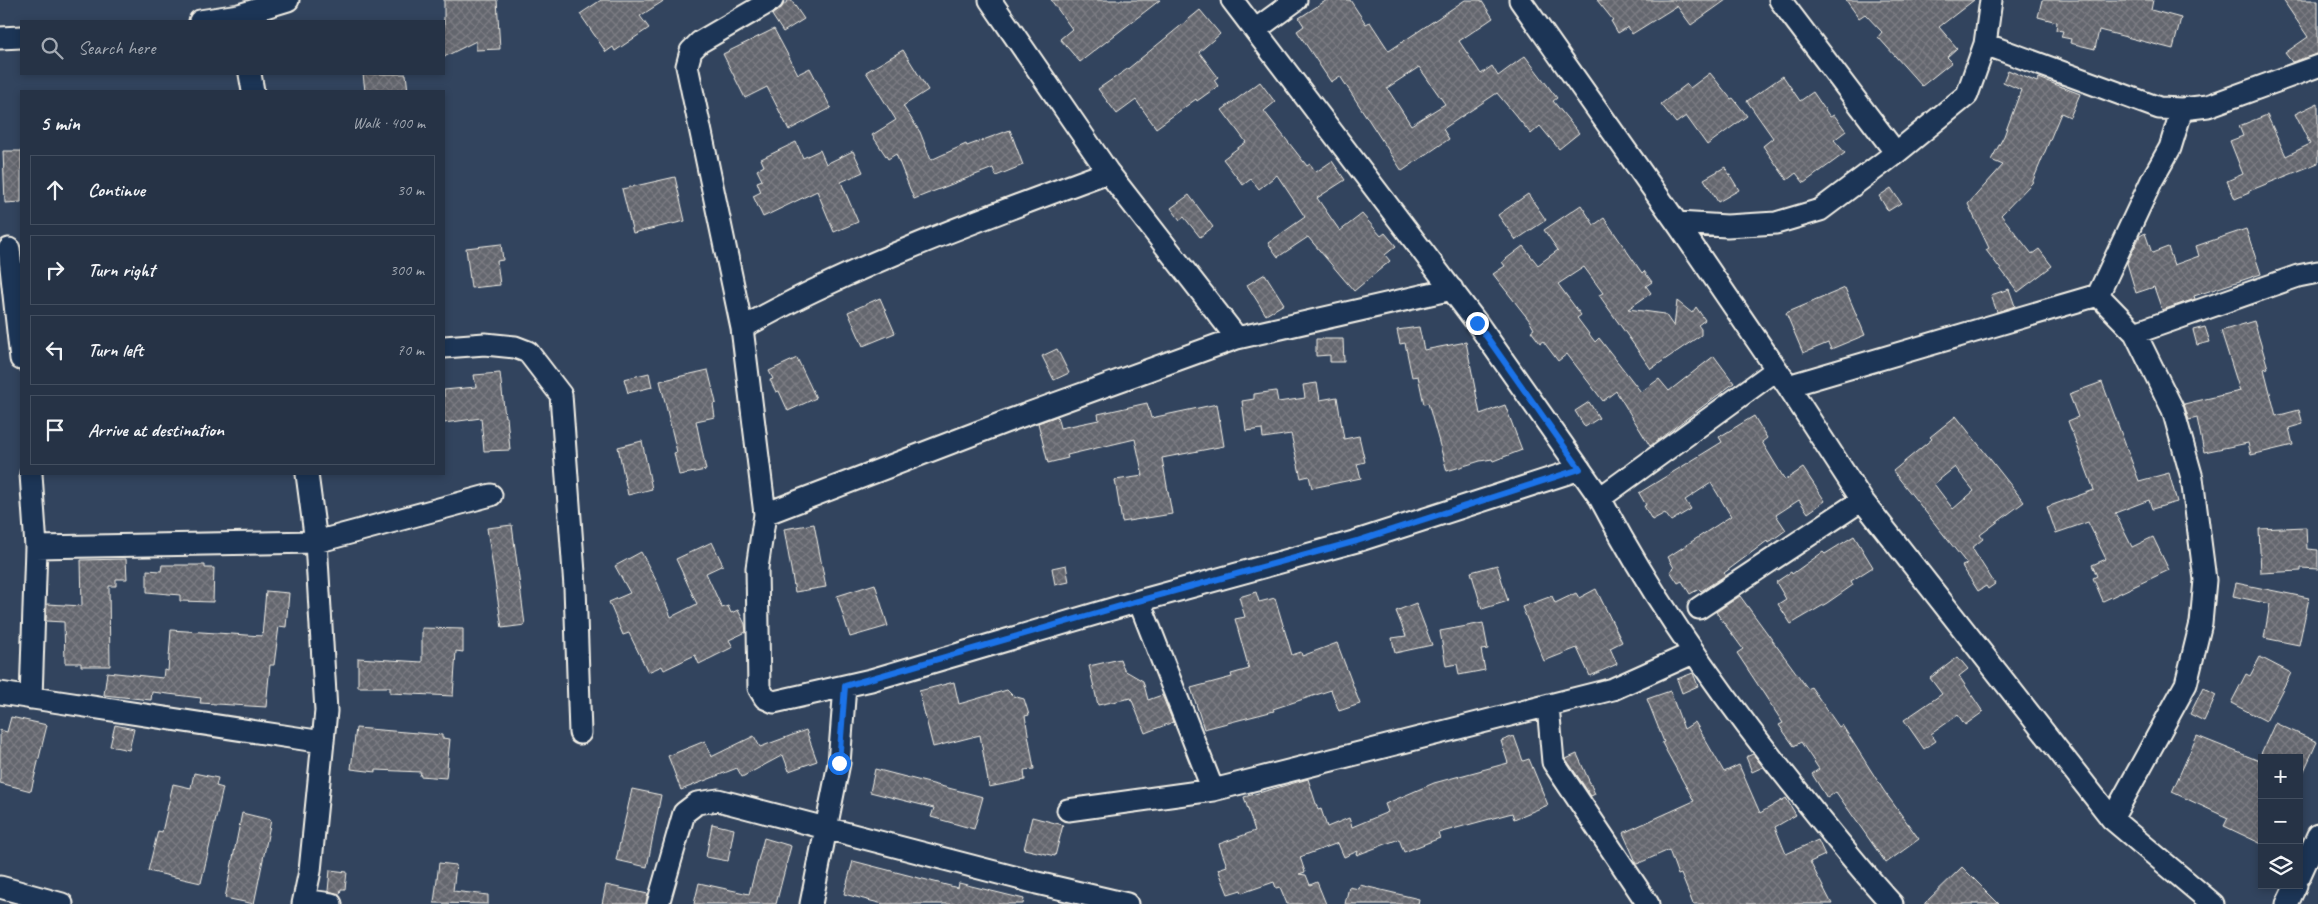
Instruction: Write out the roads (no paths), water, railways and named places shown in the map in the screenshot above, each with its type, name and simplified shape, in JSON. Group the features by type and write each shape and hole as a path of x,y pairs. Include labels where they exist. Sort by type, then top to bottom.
{"street":[{"path":"213,20 240,18 288,0"},
{"path":"772,0 700,42 691,51 686,66 742,328 766,514 757,568 759,688 764,698 774,702 845,686 1138,601 1357,541 1580,469"},
{"path":"990,0 1108,172 1237,338"},
{"path":"1232,0 1452,289 1580,469 1600,498 1616,529 1694,653 1758,741 1861,871 1892,904"},
{"path":"1256,30 1296,0"},
{"path":"1520,0 1677,223 1862,500 2112,819 2189,897 2213,904"},
{"path":"1780,0 1896,153"},
{"path":"1677,223 1727,226 1776,223 1820,210 1896,153 1967,95 1985,44 1991,0"},
{"path":"0,38 20,37"},
{"path":"1985,44 2160,108 2208,106 2318,66"},
{"path":"250,75 253,90"},
{"path":"1600,498 1782,378 2098,294 2152,180 2170,148 2182,108"},
{"path":"742,328 820,287 1004,210 1108,172"},
{"path":"10,248 20,349"},
{"path":"2135,333 2298,276 2318,272"},
{"path":"766,514 1005,422 1237,338 1452,289"},
{"path":"2098,294 2135,333 2173,410 2190,469 2200,530 2205,580 2201,623 2186,684 2112,819"},
{"path":"445,347 485,344 516,347 528,352 560,395 575,587 580,733"},
{"path":"31,475 36,547 31,698"},
{"path":"307,475 316,542 326,711 310,871 304,902 331,904"},
{"path":"36,547 316,542 491,495"},
{"path":"1699,608 1862,500"},
{"path":"1138,601 1213,790"},
{"path":"1068,810 1213,790 1548,706 1613,689 1694,653"},
{"path":"811,904 839,763 845,686"},
{"path":"0,693 324,742"},
{"path":"1548,706 1553,762 1648,904"},
{"path":"658,904 684,814 697,803 718,800 1127,904"},
{"path":"2303,868 2318,835"},
{"path":"0,887 62,904"},
{"path":"2287,904 2294,889"}]}
